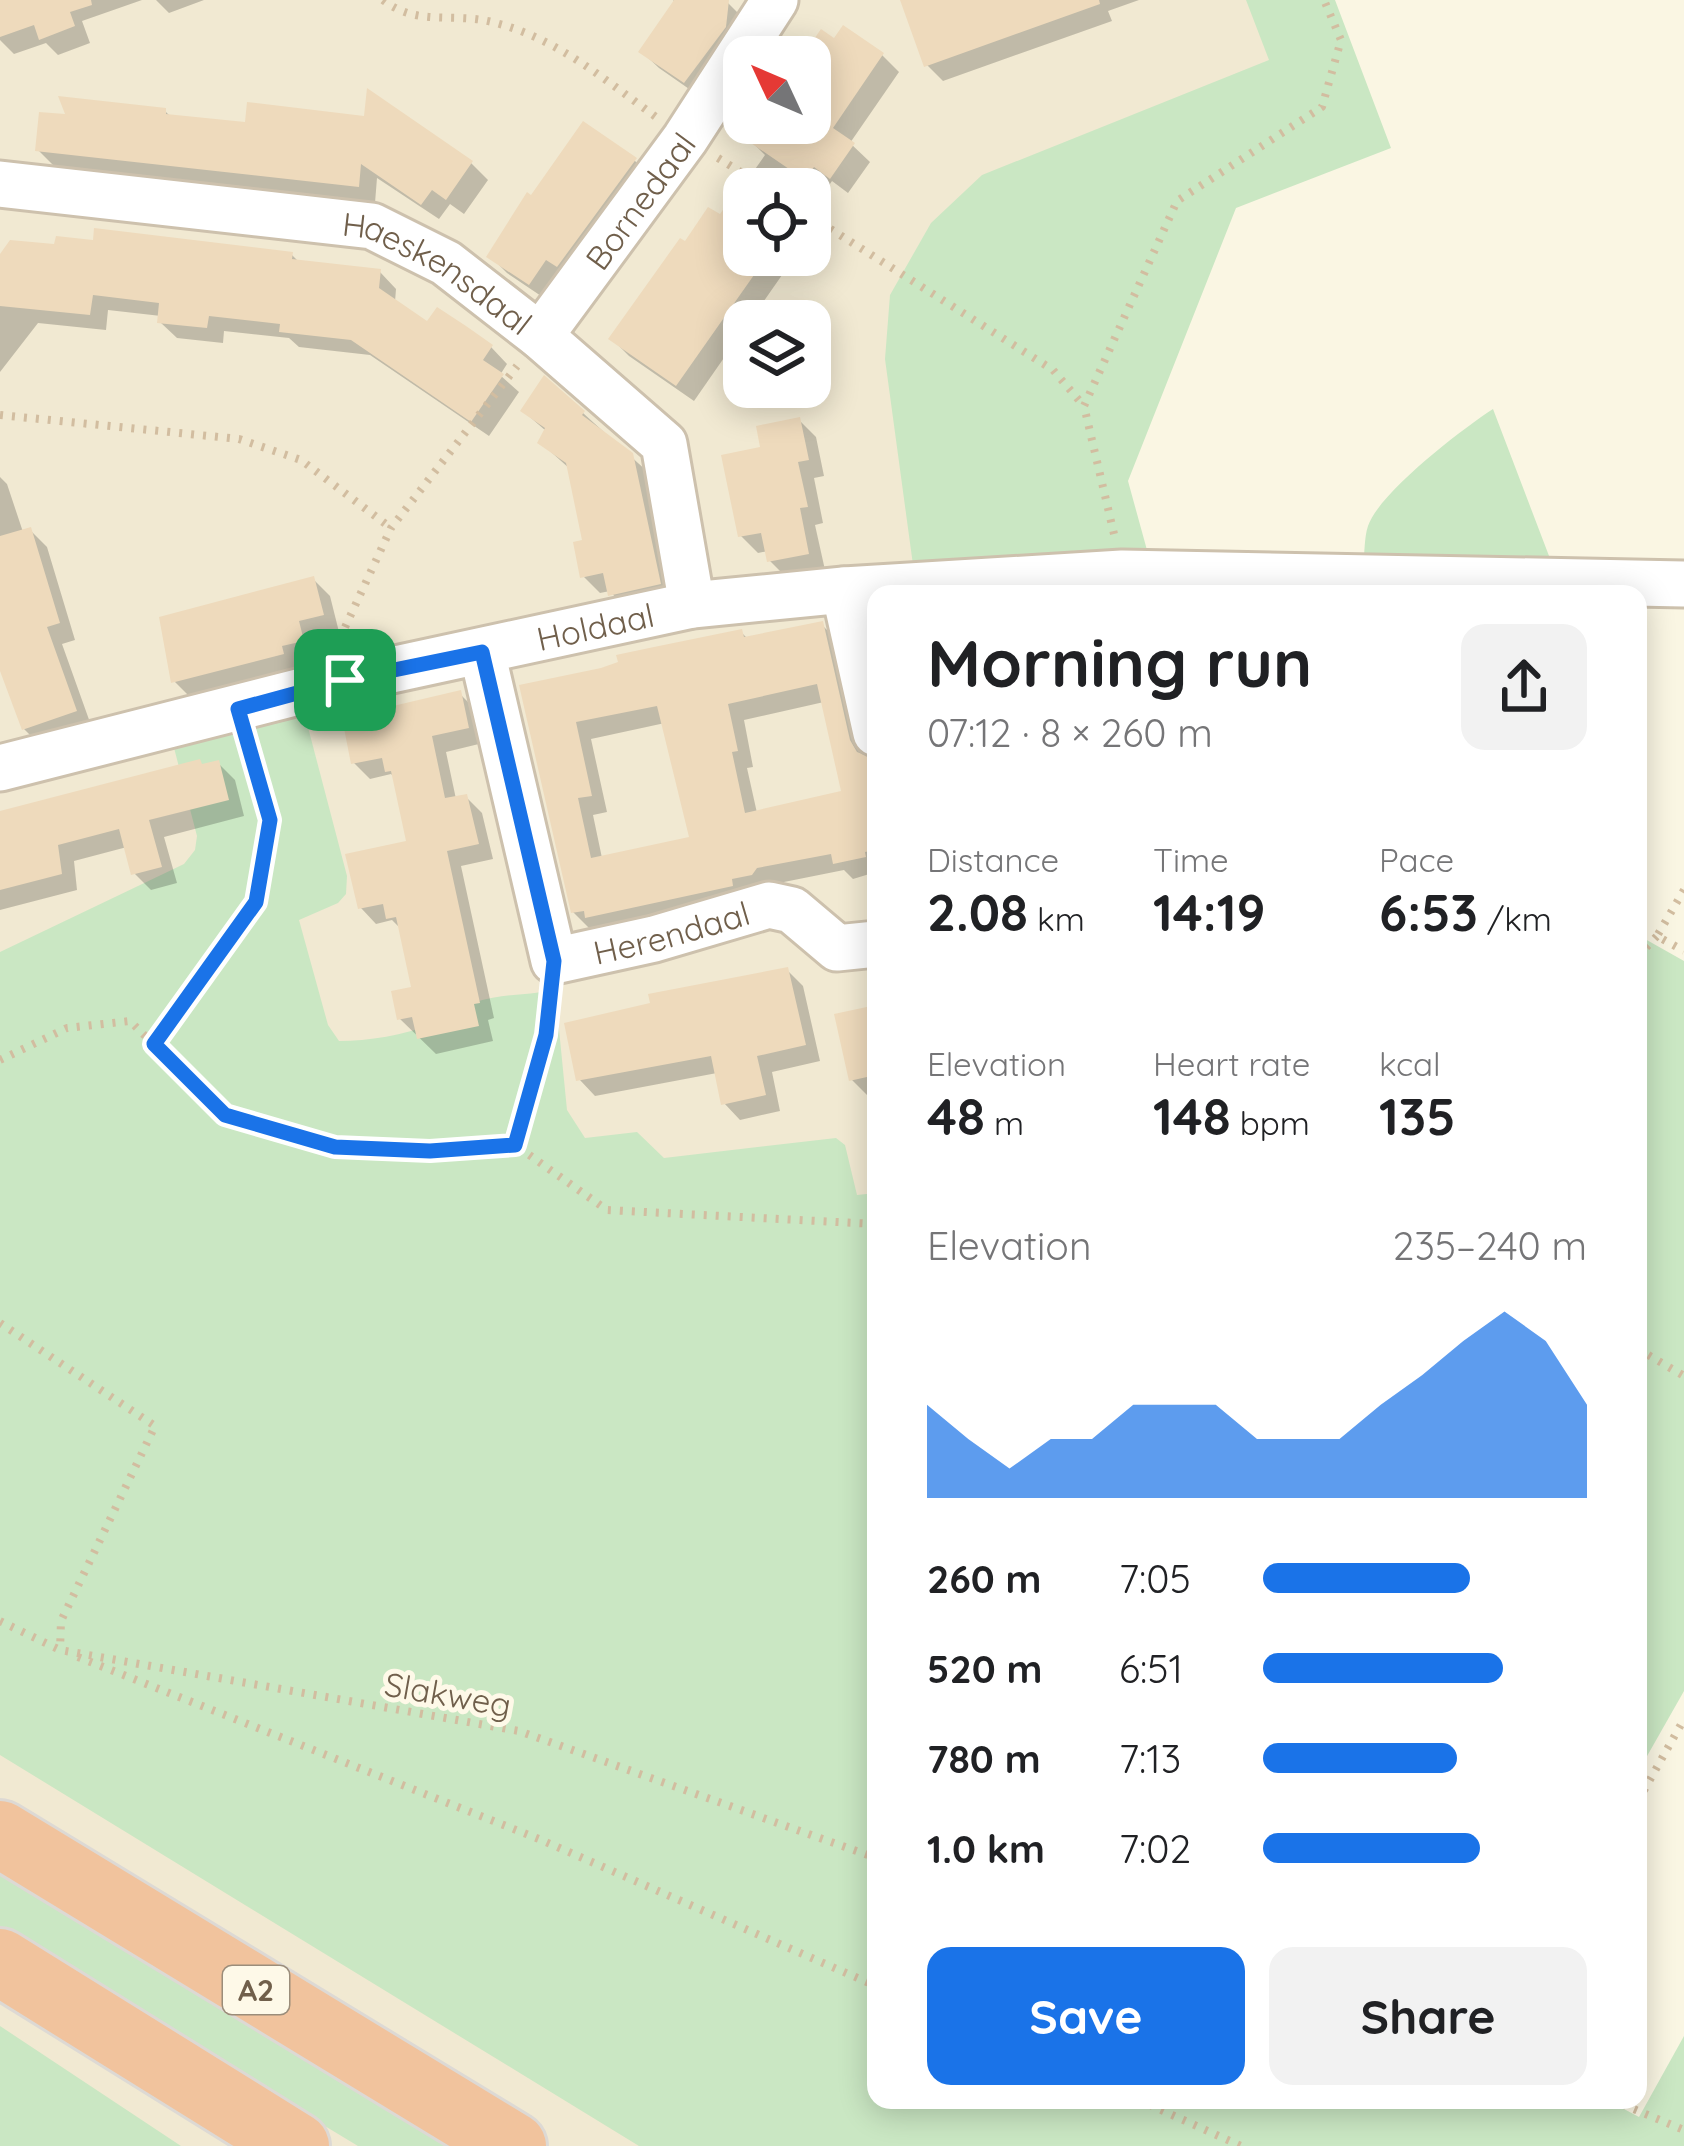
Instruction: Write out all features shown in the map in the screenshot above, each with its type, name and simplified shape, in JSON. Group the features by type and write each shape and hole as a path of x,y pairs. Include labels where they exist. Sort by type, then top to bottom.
{"highway":[{"name":"A2","path":"0,1834 513,2146"},
{"path":"0,1962 296,2146"}],"street":[{"name":"Bornedaal","path":"540,336 685,139 775,0"},
{"name":"Haeskensdaal","path":"0,184 372,226 446,263 540,336 664,444 692,605"},
{"name":"Holdaal","path":"926,585 1122,573 1684,584"},
{"name":"Holdaal","path":"0,768 345,680 692,605 867,589"},
{"path":"844,590 867,693"},
{"name":"Herendaal","path":"482,652 554,961 653,939 769,905 791,910 837,948 867,945"}],"path":[{"path":"383,0 402,15 491,22 562,49 685,139 733,168"},
{"path":"1084,406 1177,201 1322,106 1341,40 1324,0"},
{"path":"831,229 1053,370 1084,406 1122,573"},
{"path":"345,680 337,644 391,528 540,336"},
{"path":"0,416 238,440 302,460 391,528"},
{"path":"154,1044 256,902 270,820 238,709"},
{"path":"1647,947 1684,890"},
{"path":"1657,936 1684,951"},
{"path":"515,1145 546,1035 554,961"},
{"path":"0,1060 67,1028 130,1021 225,1115 335,1147 430,1151 515,1145 607,1210 867,1224"},
{"path":"0,1323 154,1426 61,1621 60,1650 539,1839 867,1982"},
{"path":"1647,1353 1684,1376"},
{"name":"Slakweg","path":"0,1621 60,1650 519,1731 867,1855"},
{"path":"1647,1785 1684,1719"},
{"path":"1161,2109 1241,2146"},
{"path":"1634,2109 1684,2130"}],"shaded area":[{"path":"0,0 1268,0 1291,63 1052,472 889,585 867,585 867,2109 897,2109 984,2146 0,2146"}],"green space":[{"path":"1246,0 1335,0 1391,148 1236,208 1128,481 1150,561 913,565 885,359 890,295 931,223 982,175 1269,60"},
{"path":"1493,409 1554,569 1363,564 1368,526 1375,512 1404,480"},
{"path":"304,712 347,876 346,894 338,903 299,920 328,1025 339,1041 398,1034 485,1000 555,989 567,1110 585,1138 637,1132 664,1158 836,1138 845,1145 857,1195 867,1194 867,2109 1624,2109 1639,2117 1684,2036 1684,2146 639,2146 0,1755 0,952 184,864 195,850 197,836 173,744"},
{"path":"1647,940 1684,961 1684,1691 1647,1756"},
{"path":"0,1868 465,2146 358,2146 0,1930"},
{"path":"0,2026 181,2146 0,2146"}],"building":[{"path":"0,0 91,0 92,5 70,12 75,26 39,40 34,25 0,37"},
{"path":"674,0 729,0 726,27 684,83 638,52"},
{"path":"900,0 1099,0 1100,4 924,67"},
{"path":"843,25 884,53 833,128 855,143 831,178 831,168 787,168 752,144 831,144 831,36 816,36 821,29 834,38"},
{"path":"367,88 473,161 446,200 432,190 421,205 361,164 359,187 35,151 39,112 65,114 58,96 245,122 247,102 364,116"},
{"path":"583,121 637,158 557,267 546,260 529,285 486,257 527,192 531,195"},
{"path":"708,207 720,214 723,210 723,276 753,276 736,300 723,300 723,319 676,386 608,339 680,238 685,241"},
{"path":"94,228 293,252 292,259 381,269 379,288 427,321 437,307 466,326 493,345 483,360 504,374 471,422 351,340 279,332 280,324 209,316 207,328 157,323 159,303 93,295 90,315 0,306 0,254 10,240 54,244 56,236 93,240"},
{"path":"544,375 585,411 582,415 633,453 661,584 608,596 603,573 580,578 573,542 582,540 566,463 537,443 545,428 520,411"},
{"path":"800,417 809,460 798,462 808,507 800,508 809,554 767,562 761,533 738,537 721,455 760,447 756,426"},
{"path":"31,527 60,623 47,627 77,711 22,730 0,671 0,536"},
{"path":"314,576 324,615 299,621 304,641 282,646 284,654 171,683 159,617"},
{"path":"823,621 850,740 857,752 867,756 866,857 833,864 831,854 757,868 752,875 732,879 733,886 585,918 584,911 571,913 519,685 601,668 618,662 616,655 742,629 744,637","holes":["817,684 841,791 745,813 728,704","657,706 689,837 591,858 578,798 592,796 576,722"]},
{"path":"461,690 469,728 432,736 445,798 467,794 479,844 447,851 480,1003 474,1004 479,1026 417,1039 412,1017 397,1020 391,991 411,987 396,917 386,919 383,904 358,909 345,854 406,841 391,771 385,772 382,758 351,764 342,718"},
{"path":"200,759 202,764 219,760 229,800 149,820 162,867 131,875 119,829 58,845 62,874 0,890 0,811"},
{"path":"788,967 806,1045 757,1056 766,1095 721,1105 711,1056 576,1081 564,1023 650,1003 648,994"},
{"path":"867,1007 867,1077 849,1081 834,1014"}],"route":[{"path":"482,652 554,961 546,1035 515,1145 430,1151 335,1147 225,1115 154,1044 256,902 270,820 238,709 345,680 482,652"}]}
